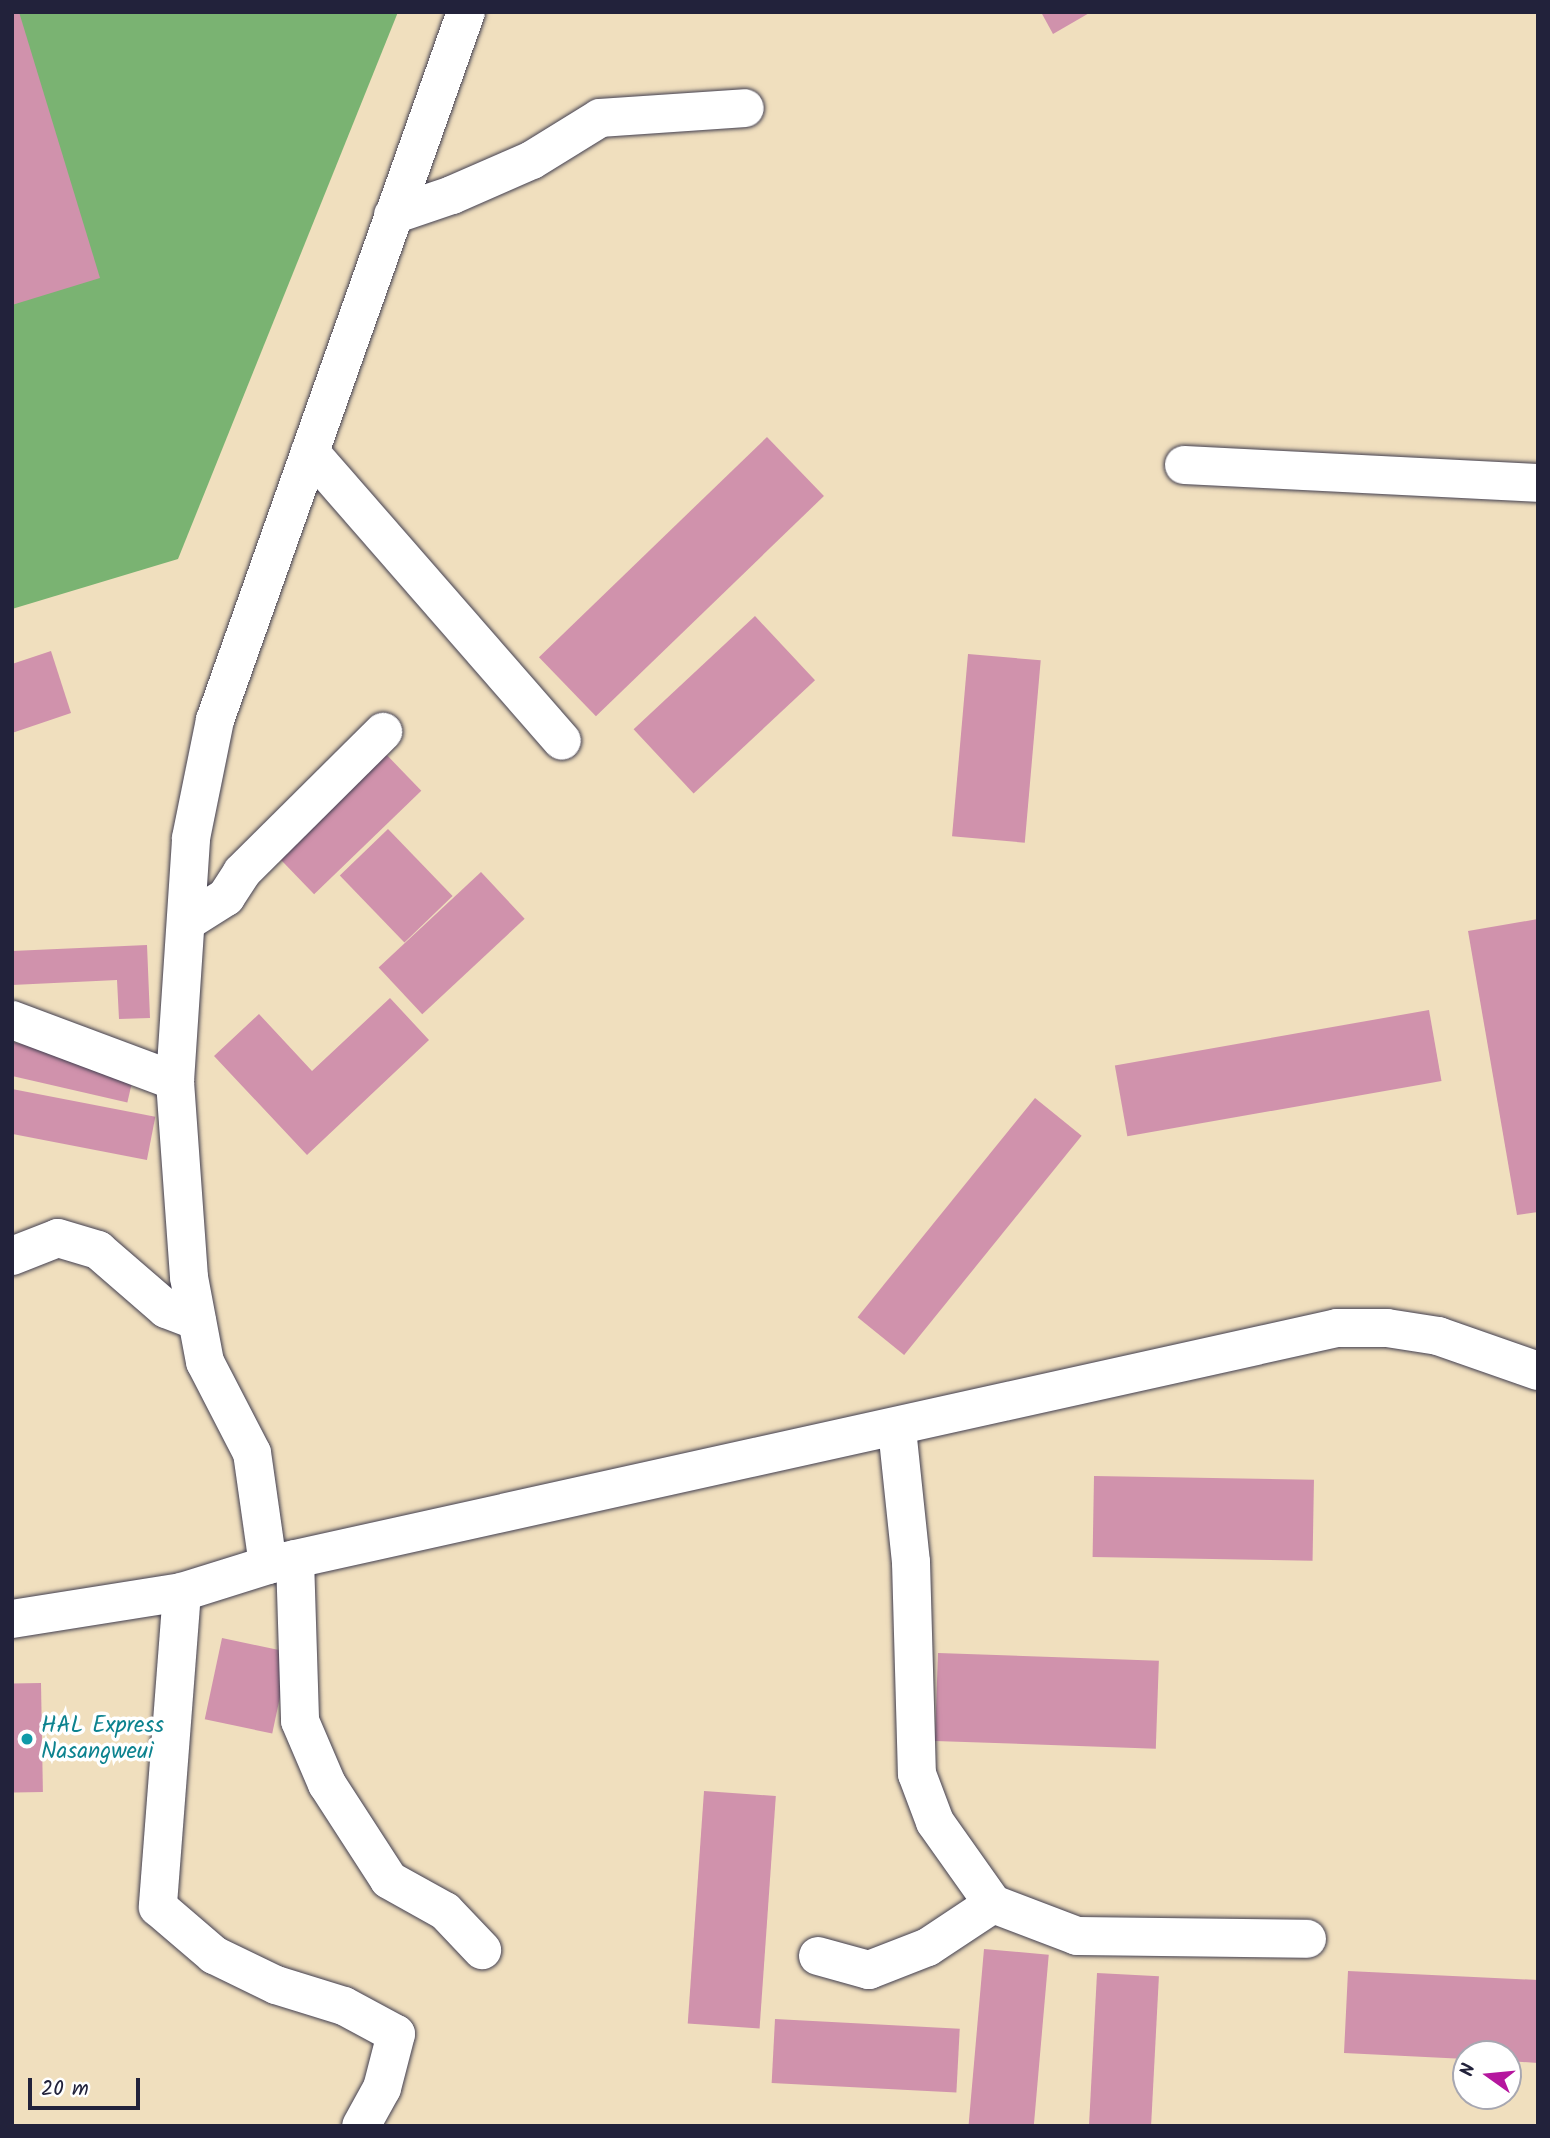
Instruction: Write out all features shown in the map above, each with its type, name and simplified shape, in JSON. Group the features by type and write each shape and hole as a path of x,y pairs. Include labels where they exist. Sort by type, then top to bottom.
{"street":[{"path":"466,12 215,720 191,838 188,921 175,1082 189,1277 205,1362 252,1453 281,1562 300,1721 327,1784 389,1880 445,1912 482,1950"},
{"path":"393,215 453,195 531,160 600,118 745,107"},
{"path":"310,452 562,741"},
{"path":"1184,464 1538,483"},
{"path":"188,921 226,897 242,872 383,732"},
{"path":"12,1020 175,1082"},
{"path":"12,1256 58,1238 98,1250 166,1309 197,1321"},
{"path":"12,1619 182,1592 281,1562 897,1429 1337,1328 1387,1328 1438,1336 1535,1364"},
{"path":"897,1429 911,1562 917,1774 935,1822 993,1904 1077,1936 1307,1939"},
{"path":"182,1592 158,1907 214,1955 276,1985 344,2006 396,2034 382,2088 361,2126"},
{"path":"818,1956 869,1969 929,1947 993,1904"}],"green space":[{"path":"12,12 398,12 178,559 12,609"}],"building":[{"path":"12,12 19,12 100,278 12,305"},
{"path":"1041,12 1091,12 1053,34"},
{"path":"767,437 824,496 596,716 539,657"},
{"path":"755,616 815,680 694,794 634,729"},
{"path":"51,651 71,713 12,733 12,664"},
{"path":"968,654 1041,660 1025,843 952,836"},
{"path":"381,749 421,791 314,894 274,853"},
{"path":"388,829 453,896 404,942 340,876"},
{"path":"481,872 525,919 422,1014 379,967"},
{"path":"1538,919 1538,1212 1517,1215 1468,931"},
{"path":"147,945 150,1018 119,1019 117,980 12,985 12,951"},
{"path":"390,998 429,1040 307,1155 214,1056 259,1014 312,1071"},
{"path":"1429,1010 1442,1081 1127,1136 1115,1065"},
{"path":"12,1042 135,1070 127,1102 12,1076"},
{"path":"12,1089 155,1117 147,1160 12,1134"},
{"path":"1035,1098 1082,1136 904,1355 858,1317"},
{"path":"1094,1476 1314,1480 1313,1561 1093,1557"},
{"path":"222,1638 289,1652 272,1734 205,1719"},
{"path":"938,1653 1159,1661 1156,1749 935,1741"},
{"name":"HAL Express Nasangweui","path":"41,1683 43,1792 14,1792 12,1684"},
{"path":"704,1791 776,1796 760,2028 688,2023"},
{"path":"984,1949 1049,1955 1034,2126 969,2126"},
{"path":"1348,1971 1538,1980 1538,2063 1522,2062 1522,2040 1452,2040 1452,2058 1344,2053"},
{"path":"1097,1973 1159,1976 1151,2126 1089,2126"},
{"path":"775,2019 960,2029 956,2093 772,2083"}],"place":[{"name":"HAL Express Nasangweui","path":"27,1739"}]}
